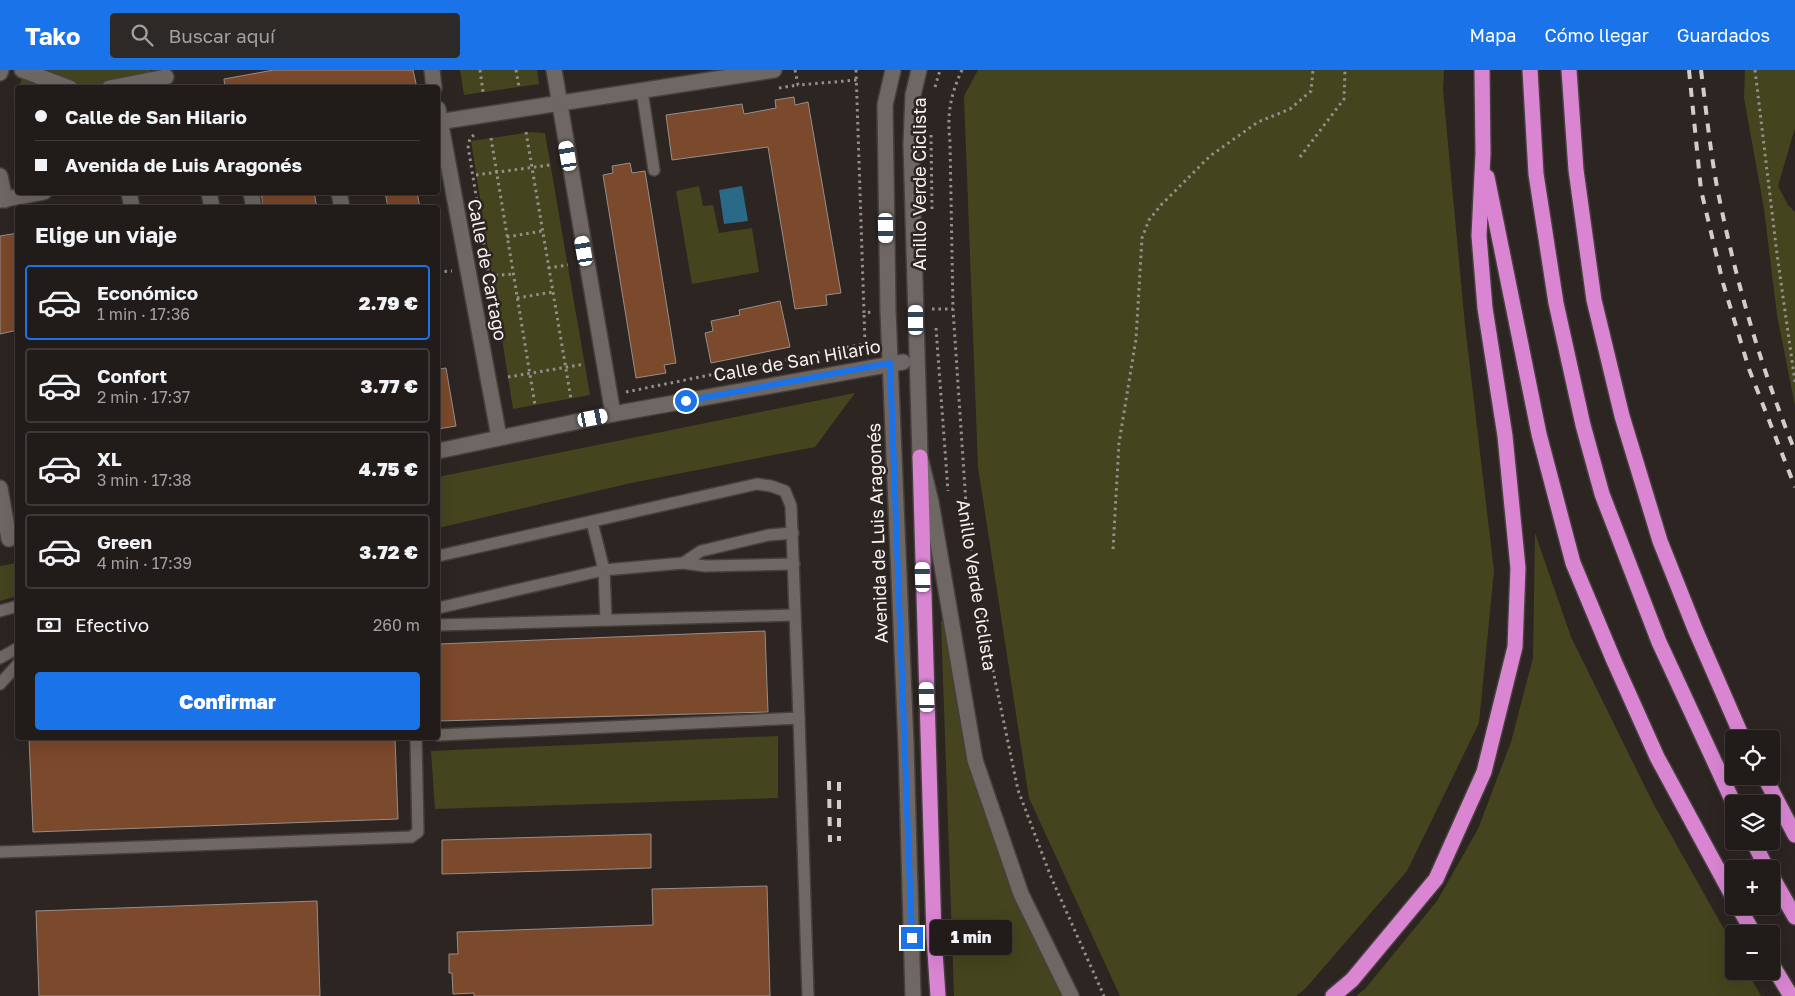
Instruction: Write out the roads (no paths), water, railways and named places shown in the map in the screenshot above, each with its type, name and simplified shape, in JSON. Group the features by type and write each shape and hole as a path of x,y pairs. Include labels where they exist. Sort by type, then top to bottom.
{"highway":[{"path":"1333,996 1352,980 1436,879 1484,772 1515,647 1518,568 1506,436 1485,308 1479,236 1483,153 1482,70"},
{"path":"1530,70 1536,174 1556,303 1585,433 1602,494 1659,642 1730,795"},
{"path":"1569,70 1576,170 1594,300 1622,416 1660,541 1694,629 1739,730"},
{"path":"1483,153 1539,434 1573,563 1657,757 1725,882"},
{"path":"920,457 934,927 938,996"},
{"path":"1769,785 1795,834"},
{"path":"1780,890 1795,916"},
{"path":"1780,979 1790,996"}],"street":[{"path":"22,70 62,85"},
{"path":"432,70 434,85"},
{"path":"554,70 613,414"},
{"path":"440,118 559,104 774,70"},
{"name":"Avenida de Luis Aragonés","path":"893,70 885,105 896,362 914,996"},
{"path":"919,70 913,95 911,144 920,457 931,502 975,760 1021,894 1071,996"},
{"path":"126,85 167,78"},
{"name":"Calle de Cartago","path":"440,128 500,437"},
{"path":"0,176 2,200 38,198"},
{"name":"Calle de San Hilario","path":"440,451 613,414 896,362 917,341"},
{"path":"896,362 918,380"},
{"path":"0,488 9,539"}],"lane":[{"path":"642,91 654,170"},
{"path":"440,556 757,484 772,486 784,491 792,506 808,996"},
{"path":"592,522 604,570 606,620"},
{"path":"683,563 701,551 769,535 793,533"},
{"path":"440,608 604,570 683,563 705,566 794,564"},
{"path":"440,625 795,615"},
{"path":"0,658 15,650"},
{"path":"0,684 15,667"},
{"path":"440,735 799,718"},
{"path":"0,852 411,837 418,832 416,740"}],"water":[{"path":"742,186 748,221 724,224 719,190"}],"railway":[{"path":"1689,70 1701,190 1723,283 1749,369 1795,487"},
{"path":"1701,70 1715,173 1740,288 1771,387 1795,451"},
{"path":"829,781 830,842"},
{"path":"839,782 839,841"}]}
